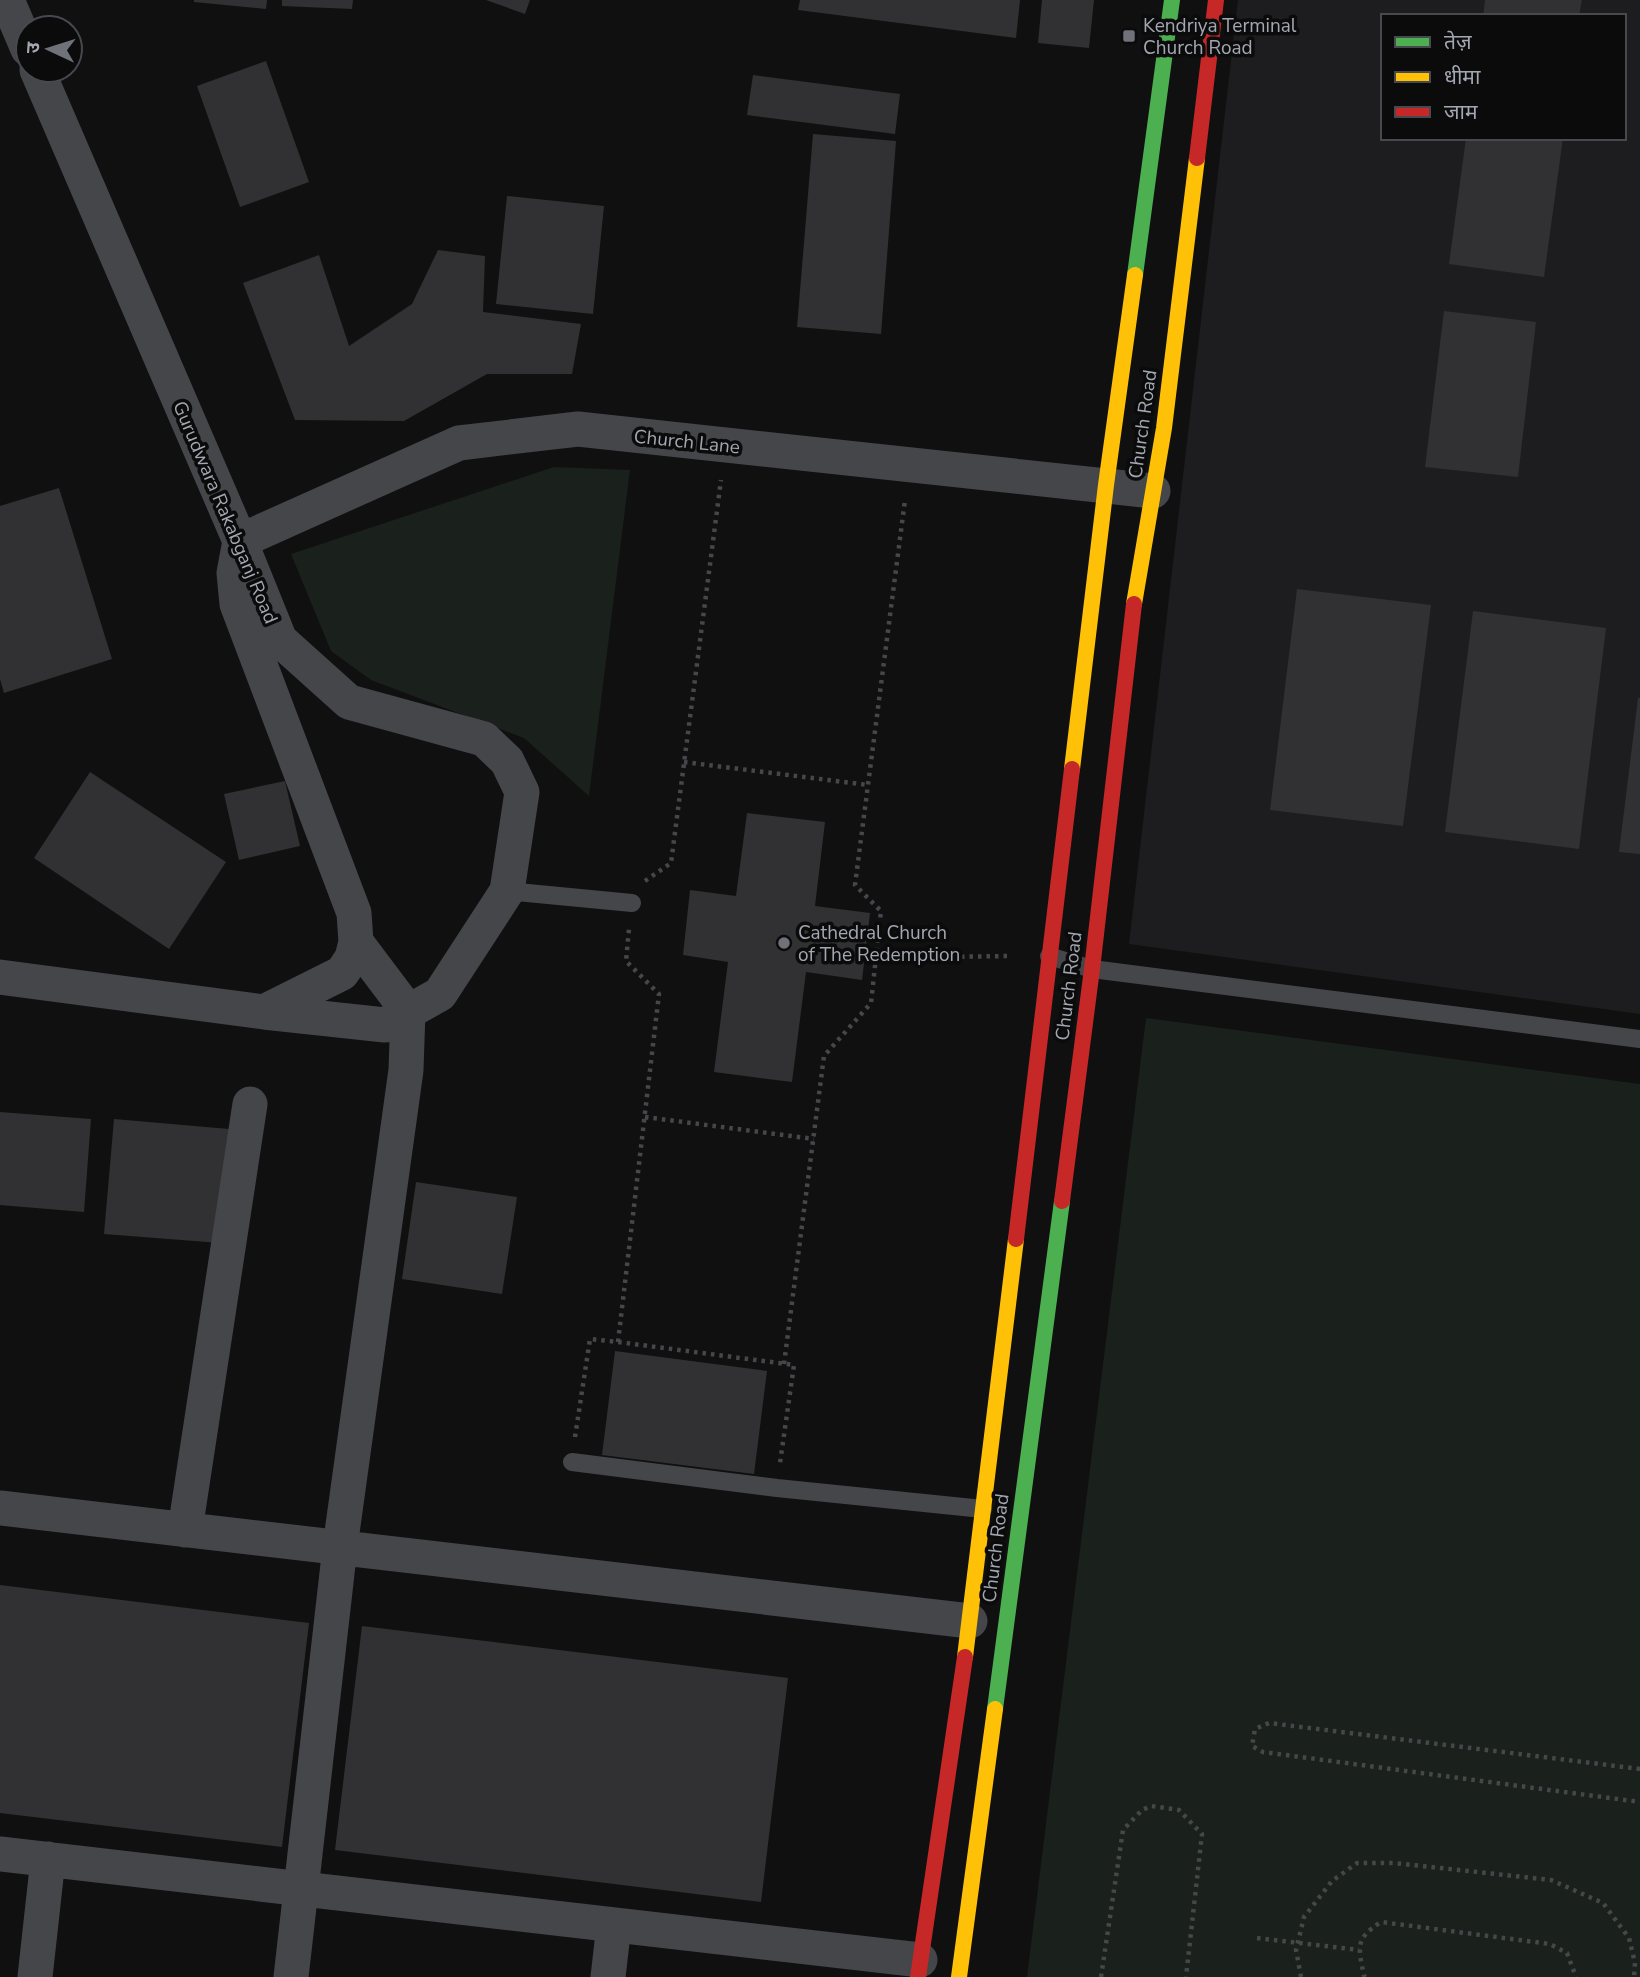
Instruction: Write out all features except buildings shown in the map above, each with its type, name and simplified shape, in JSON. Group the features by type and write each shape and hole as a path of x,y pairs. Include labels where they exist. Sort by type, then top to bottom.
{"street":[{"path":"7,0 14,16"},
{"name":"Church Road","path":"959,1977 1006,1480 1049,956 1106,485 1172,0"},
{"name":"Church Road","path":"919,1969 970,1621 983,1509 1006,1480 1092,969 1133,609 1164,428 1216,0"},
{"name":"Gurudwara Rakabganj Road","path":"0,977 264,1012 385,1024 440,994 507,891 522,792 507,761 484,739 349,702 280,639 43,84"},
{"name":"Church Lane","path":"240,541 459,443 578,429 1153,491"},
{"path":"240,541 234,573 237,604 354,913 356,942 352,957 342,973 264,1012"},
{"path":"291,1977 340,1547 406,1070 408,1012 356,942"},
{"path":"185,1530 250,1104"},
{"path":"0,1508 970,1621"},
{"path":"0,1854 614,1925 919,1969"},
{"path":"35,1977 48,1859"},
{"path":"608,1977 614,1925"}],"lane":[{"path":"507,891 632,903"},
{"path":"1049,956 1092,969 1640,1039"},
{"path":"572,1462 776,1489 983,1509"}],"path":[{"path":"618,1342 659,994 626,961 633,889 671,863 726,445"},
{"path":"784,1364 824,1056 871,1003 881,911 855,885 910,464"},
{"path":"684,762 868,785"},
{"path":"876,958 1049,956"},
{"path":"645,1117 814,1139"},
{"path":"572,1462 590,1339 794,1365 776,1489"},
{"path":"1640,1769 1269,1723 1255,1729 1252,1746 1263,1752 1640,1802"},
{"path":"1101,1977 1124,1830 1142,1810 1151,1806 1179,1810 1202,1834 1186,1977"},
{"path":"1301,1977 1296,1950 1304,1917 1332,1881 1357,1863 1394,1863 1552,1880 1603,1903 1629,1938 1634,1977"},
{"path":"1366,1977 1359,1950 1364,1933 1381,1922 1550,1944 1567,1953 1576,1977"},
{"path":"1257,1938 1359,1950"}],"shaded area":[{"path":"1238,0 1640,0 1640,1014 1129,944"},
{"path":"554,467 630,470 589,796 524,738 371,680 331,651 291,554"},
{"path":"1146,1018 1640,1084 1640,1977 1027,1977"}],"traffic: fast":[{"path":"1135,275 1172,0"},
{"path":"995,1709 1062,1201"}],"traffic: slow":[{"path":"1134,604 1164,428 1197,158"},
{"path":"1072,769 1106,485 1135,275"},
{"path":"965,1657 1016,1239"},
{"path":"959,1977 995,1709"}],"traffic: jam":[{"path":"1197,158 1216,0"},
{"path":"1062,1201 1134,604"},
{"path":"1016,1239 1072,769"},
{"path":"918,1977 965,1657"}],"place":[{"name":"Kendriya Terminal Church Road","path":"1129,36"},
{"name":"Cathedral Church of The Redemption","path":"784,943"}]}
